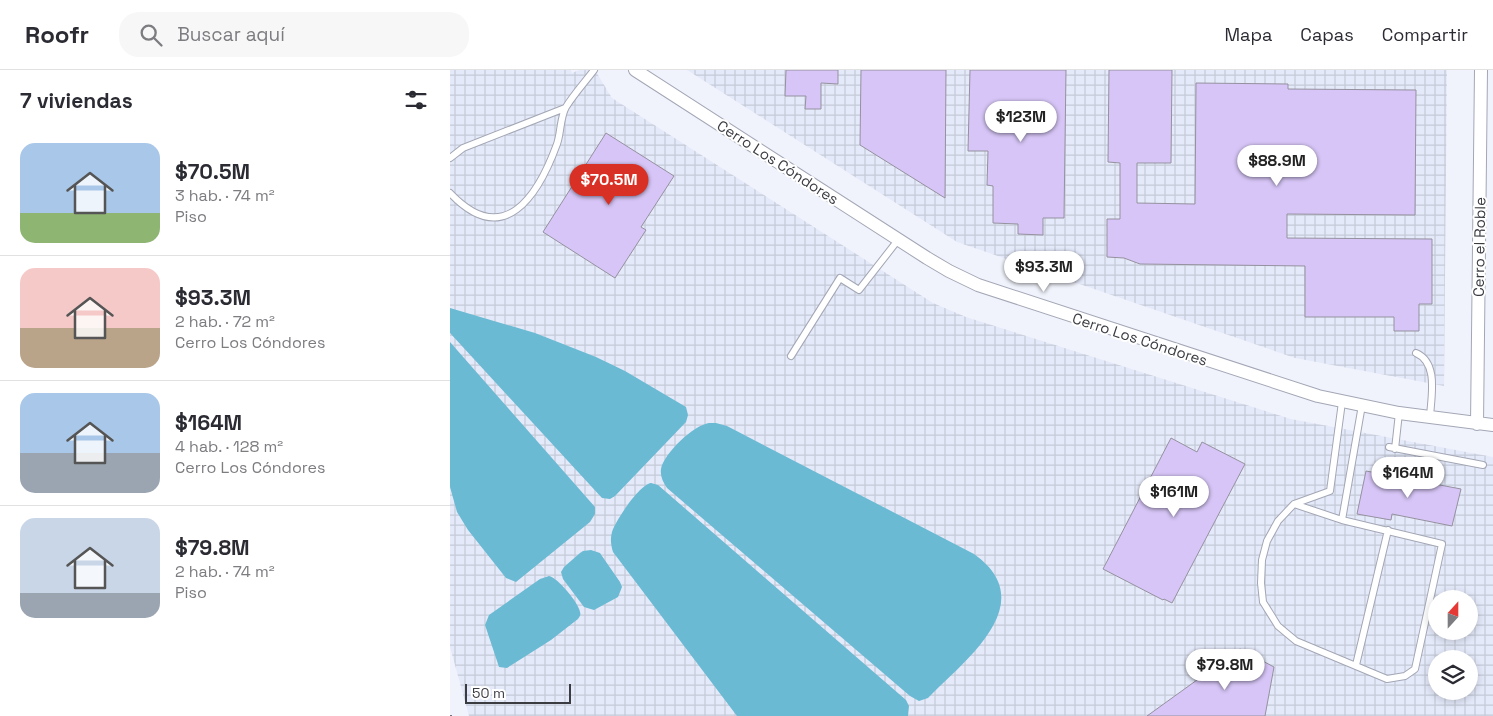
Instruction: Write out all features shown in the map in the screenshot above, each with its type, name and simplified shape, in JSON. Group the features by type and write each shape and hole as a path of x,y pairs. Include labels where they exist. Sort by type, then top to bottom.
{"street":[{"name":"Cerro Los Cóndores","path":"636,70 898,240 949,271 978,285 1297,390 1342,402 1399,413 1493,425"},
{"name":"Cerro el Roble","path":"1476,424 1480,70"}],"lane":[{"path":"450,194 457,201 478,214 491,218 507,216 525,204 540,182 557,144 565,108 594,70"},
{"path":"450,158 463,148 565,108"},
{"path":"790,356 840,278 859,290 898,240"},
{"path":"1416,353 1424,356 1433,382 1430,417"},
{"path":"1294,504 1342,520 1442,544 1414,669 1405,676 1388,679 1296,641 1278,626 1263,602 1261,583 1262,560 1267,541 1278,520 1294,504 1330,491 1342,402"},
{"path":"1342,520 1362,405"},
{"path":"1399,413 1392,448 1483,464"},
{"path":"1356,666 1388,530"}],"shaded area":[{"path":"450,70 571,70 572,73 579,70 595,70 612,98 933,303 966,317 1291,419 1493,457 1493,716 469,716 450,647"},
{"path":"687,70 1447,70 1444,386 1295,358 957,242"}],"water":[{"path":"450,308 535,333 596,357 625,371 686,407 688,415 686,422 615,496 610,499 602,498 450,333"},
{"path":"450,342 595,507 595,514 590,522 516,582 506,578 468,530 457,512 450,487"},
{"path":"709,423 727,426 974,554 993,573 1001,592 999,611 990,630 977,649 928,698 919,701 910,696 667,488 662,479 661,469 668,455 688,434"},
{"path":"651,483 658,485 906,700 909,706 908,716 737,716 613,552 611,535 614,527 634,496"},
{"path":"591,550 600,553 622,587 618,597 594,610 584,607 563,579 561,572 580,553"},
{"path":"549,576 562,585 572,597 579,608 580,616 551,640 507,668 499,667 485,625 489,615 540,579"}],"building":[{"path":"786,70 838,70 838,84 821,83 821,109 805,109 806,96 785,96"},
{"path":"861,70 946,70 945,198 860,145"},
{"path":"970,70 1066,70 1064,218 1043,218 1043,235 1018,234 1018,224 993,223 993,186 987,185 988,151 968,151"},
{"path":"1109,70 1172,70 1171,163 1137,163 1137,203 1195,204 1196,83 1288,84 1288,89 1416,90 1415,215 1287,214 1287,238 1432,239 1432,304 1419,304 1419,331 1394,331 1394,317 1305,317 1305,266 1140,264 1124,258 1107,257 1107,219 1120,219 1120,163 1108,162"},
{"path":"606,133 674,176 641,227 646,230 615,278 543,232"},
{"path":"1171,438 1197,452 1202,442 1245,464 1172,603 1103,569"},
{"path":"1366,471 1461,489 1452,526 1392,514 1391,520 1357,514"},
{"path":"1240,649 1274,667 1265,716 1147,716"}]}
